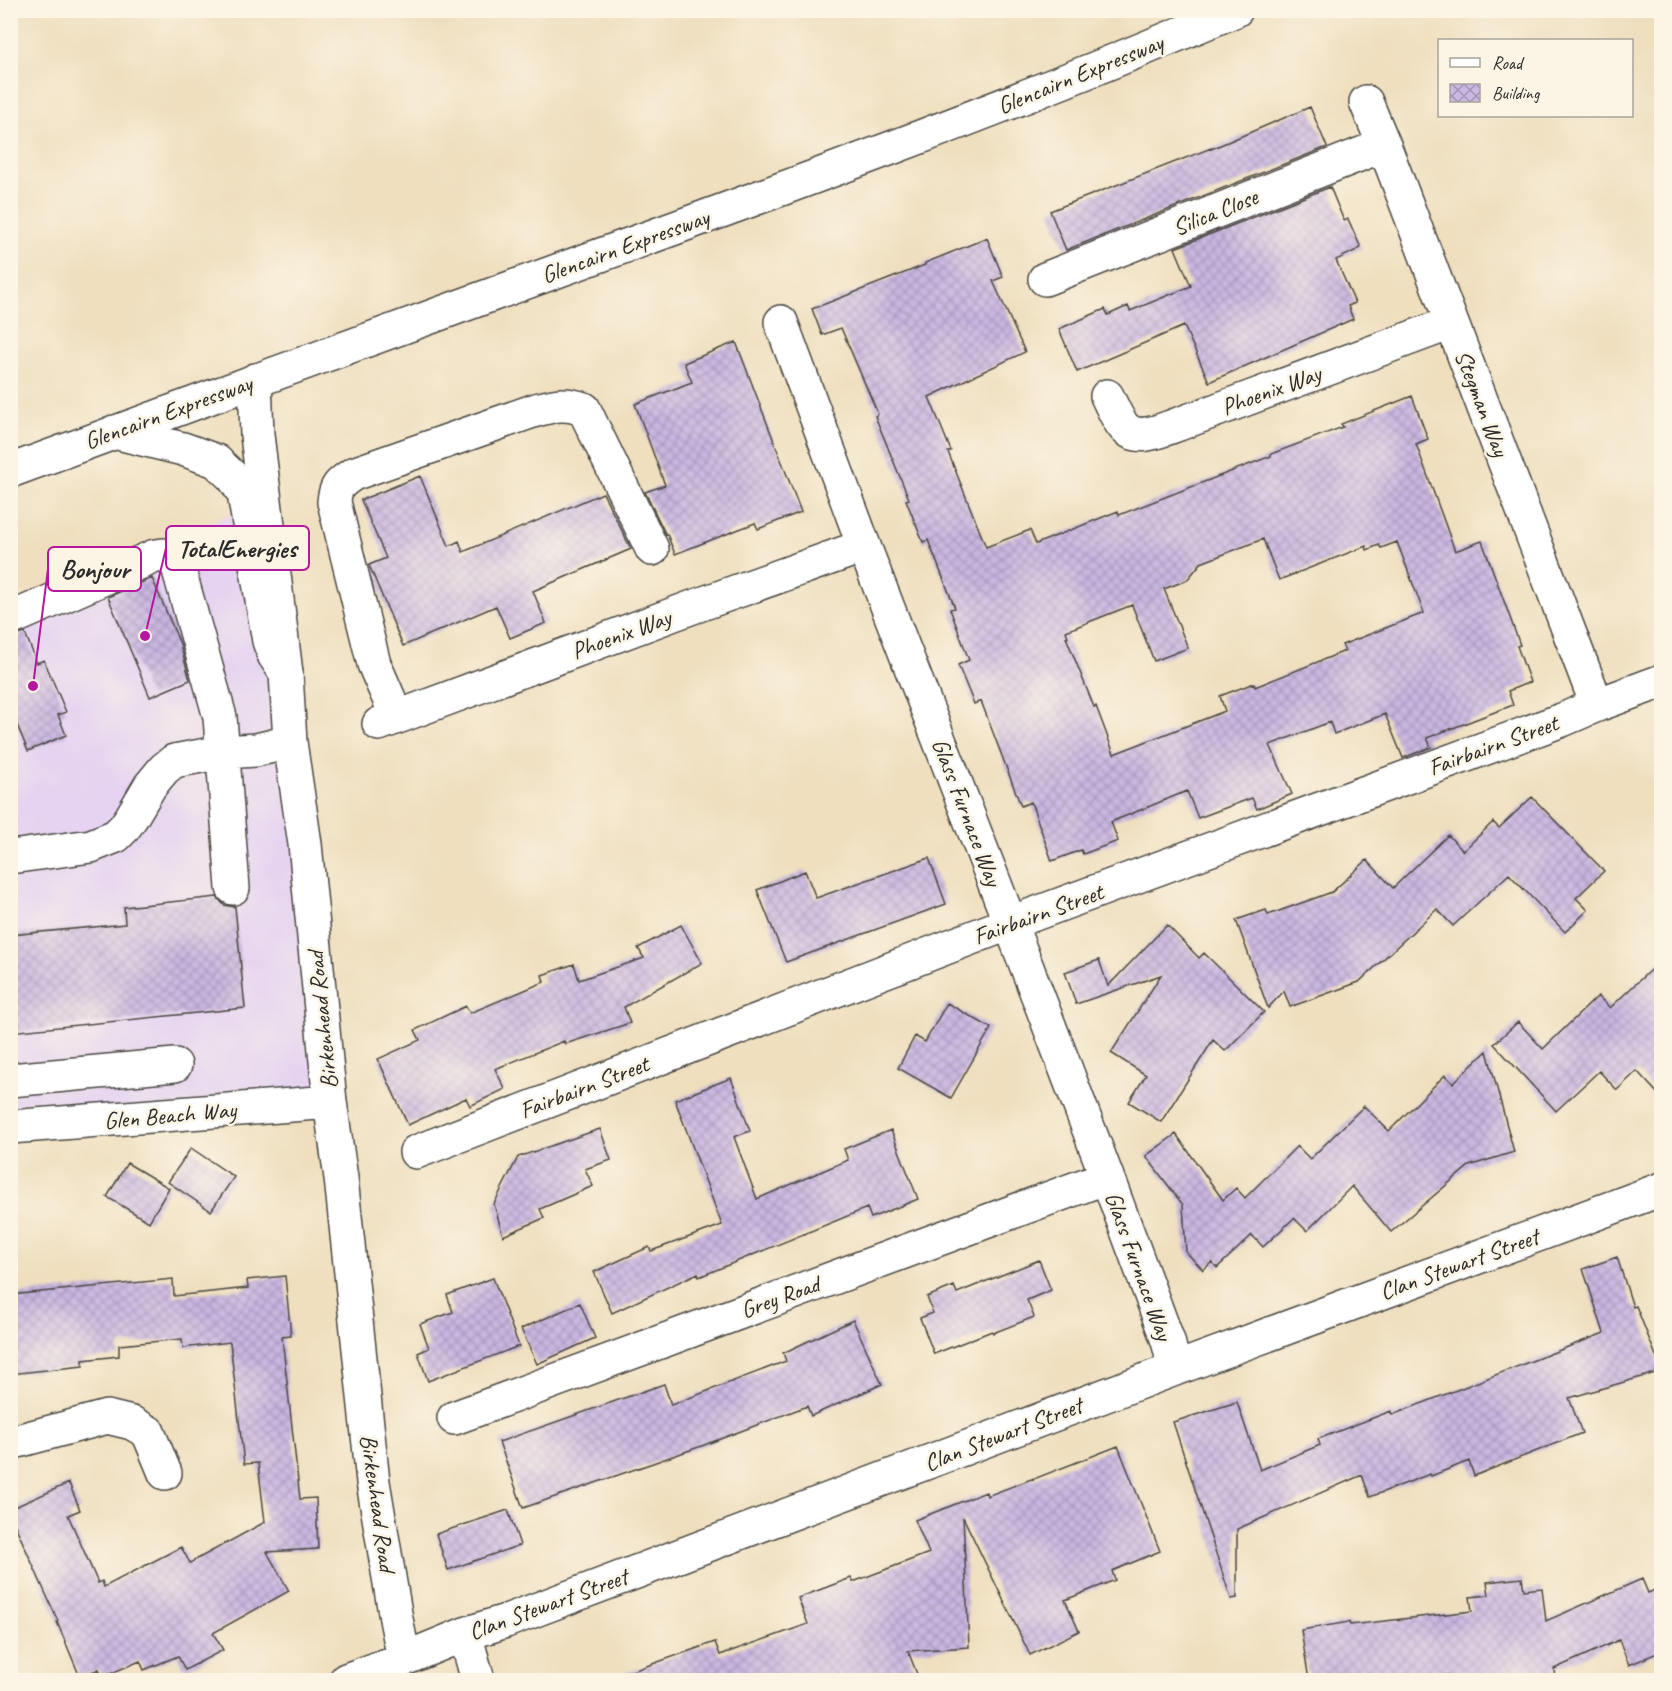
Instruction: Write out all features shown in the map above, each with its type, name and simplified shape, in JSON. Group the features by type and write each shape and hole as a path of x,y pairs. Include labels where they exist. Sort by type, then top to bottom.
{"street":[{"name":"Glencairn Expressway","path":"10,471 789,187 1121,59 1236,10"},
{"name":"Stegman Way","path":"1366,102 1597,705"},
{"name":"Silica Close","path":"1045,279 1384,145"},
{"name":"Glass Furnace Way","path":"781,322 864,546 1107,1177 1168,1341 1175,1369"},
{"name":"Phoenix Way","path":"1107,396 1123,426 1130,432 1147,434 1451,322"},
{"name":"Birkenhead Road","path":"255,380 257,435 286,673 290,742 305,844 330,1102 341,1178 373,1482 405,1659"},
{"name":"Phoenix Way","path":"652,549 584,409 570,404 557,404 536,410 352,474 339,484 334,492 334,502 388,721 690,608 864,546"},
{"path":"114,432 183,449 216,461 234,478 244,494 269,641 274,655 286,673"},
{"path":"10,619 155,556 163,555 177,563 220,717 233,888"},
{"name":"Fairbairn Street","path":"416,1152 1011,923 1662,681"},
{"path":"10,856 91,846 116,836 124,828 150,786 174,761 223,752 256,750 290,742"},
{"path":"10,1080 175,1065"},
{"name":"Glen Beach Way","path":"10,1127 330,1102"},
{"name":"Grey Road","path":"454,1418 1107,1177"},
{"name":"Clan Stewart Street","path":"346,1680 1662,1189"},
{"path":"10,1443 107,1417 132,1423 148,1432 165,1473"},
{"path":"465,1634 478,1680"}],"shaded area":[{"path":"266,500 330,1102 11,1127 11,604"}],"building":[{"path":"1310,107 1327,147 1066,250 1050,211 1211,149"},
{"path":"1330,187 1344,221 1348,219 1361,248 1336,260 1355,303 1348,306 1353,319 1209,382 1184,326 1077,372 1059,329 1105,309 1108,315 1128,306 1130,311 1191,286 1175,248"},
{"path":"987,238 1003,277 993,281 1025,352 929,397 986,547 1030,530 1036,544 1118,511 1119,515 1343,427 1341,424 1412,396 1428,439 1416,444 1455,551 1482,541 1520,645 1517,646 1530,682 1508,691 1513,705 1427,738 1431,747 1403,758 1385,714 1334,734 1330,722 1270,745 1292,794 1257,809 1252,798 1198,818 1187,791 1111,822 1118,841 1083,854 1081,850 1052,861 1031,802 1021,806 981,701 974,704 958,665 969,660 950,609 955,608 928,540 923,542 906,500 909,499 875,416 878,414 841,328 822,335 812,309 925,265 925,263","holes":["1263,539 1279,580 1366,546 1367,550 1397,542 1424,613 1342,645 1345,651 1255,687 1254,683 1220,696 1225,711 1114,754 1066,637 1068,637 1066,631 1132,605 1154,661 1188,648 1164,589 1187,580 1201,563"]},
{"path":"736,342 801,512 758,529 755,523 675,554 645,492 665,485 635,404 692,382 684,363"},
{"path":"420,476 449,546 459,541 463,552 603,493 631,549 533,591 546,623 510,638 496,606 403,646 369,565 386,558 361,500"},
{"path":"152,578 180,644 190,680 150,697 108,597"},
{"path":"25,633 37,663 44,660 66,712 58,715 66,735 28,751 10,708 10,637"},
{"path":"1532,797 1604,871 1576,898 1588,910 1565,932 1509,874 1453,926 1437,909 1359,982 1290,1007 1284,991 1268,1008 1236,920 1266,910 1268,915 1332,892 1367,860 1393,888 1448,835 1463,851 1493,822 1499,828"},
{"path":"929,858 946,904 786,962 757,890 805,871 816,898"},
{"path":"217,897 224,905 235,907 245,1008 10,1032 10,935 125,924 124,907"},
{"path":"681,925 702,963 624,1007 630,1023 565,1044 564,1041 495,1069 505,1089 470,1106 466,1098 408,1125 378,1059 420,1040 415,1030 466,1006 470,1013 544,982 542,975 574,964 579,980 644,958 638,948"},
{"path":"1167,925 1199,958 1204,953 1264,1012 1225,1051 1213,1040 1161,1122 1129,1102 1146,1075 1111,1053 1161,975 1076,1004 1065,972 1099,960 1108,986"},
{"path":"1662,959 1661,1097 1637,1071 1617,1090 1599,1071 1556,1111 1494,1044 1518,1022 1543,1049 1598,996 1610,1008"},
{"path":"947,1003 991,1028 951,1098 898,1068 915,1036 925,1042"},
{"path":"1487,1051 1514,1152 1469,1166 1391,1232 1352,1186 1307,1231 1294,1218 1263,1247 1252,1235 1217,1268 1212,1262 1203,1270 1186,1252 1183,1205 1146,1156 1176,1134 1223,1200 1236,1188 1245,1198 1297,1146 1310,1159 1364,1106 1389,1131 1445,1075 1453,1083"},
{"path":"731,1078 750,1131 734,1137 757,1199 848,1160 844,1149 891,1130 918,1199 871,1218 867,1208 699,1277 698,1273 612,1313 594,1272 649,1247 651,1251 722,1225 675,1100"},
{"path":"600,1129 611,1160 585,1169 593,1186 540,1209 544,1218 503,1236 494,1204 518,1157"},
{"path":"191,1148 234,1177 211,1211 168,1182"},
{"path":"127,1163 169,1188 149,1222 107,1197"},
{"path":"1617,1257 1633,1307 1636,1306 1662,1371 1569,1398 1582,1433 1474,1476 1469,1461 1370,1497 1362,1475 1237,1529 1237,1598 1231,1599 1173,1422 1237,1402 1260,1470 1320,1445 1318,1439 1391,1411 1392,1415 1604,1333 1583,1269"},
{"path":"1039,1260 1051,1290 1027,1300 1034,1317 934,1354 920,1318 933,1313 927,1297 954,1286 957,1293"},
{"path":"285,1276 291,1336 282,1337 300,1499 316,1498 318,1549 267,1552 289,1591 213,1633 223,1650 185,1670 178,1656 144,1670 140,1661 102,1677 99,1669 80,1677 58,1621 10,1514 10,1509 69,1483 80,1510 68,1515 98,1583 102,1581 104,1587 181,1547 190,1563 265,1522 258,1463 244,1464 230,1342 183,1348 182,1339 119,1345 119,1356 83,1360 83,1366 10,1374 10,1295 173,1279 174,1296 248,1288 247,1280"},
{"path":"493,1278 519,1346 428,1381 418,1353 429,1348 420,1324 453,1312 447,1295"},
{"path":"580,1303 595,1338 537,1364 521,1329"},
{"path":"853,1320 882,1384 811,1416 807,1406 699,1447 523,1508 499,1442 664,1384 671,1405 786,1361 783,1353"},
{"path":"1118,1446 1160,1551 1112,1571 1115,1580 1065,1600 1079,1631 1030,1655 963,1517 969,1647 908,1651 917,1674 900,1680 619,1680 618,1676 715,1642 720,1655 808,1624 798,1598 851,1578 853,1582 929,1553 915,1520 986,1492 987,1496 1034,1479"},
{"path":"508,1510 520,1545 448,1570 436,1534"},
{"path":"1522,1578 1524,1590 1542,1588 1546,1621 1642,1579 1648,1593 1662,1587 1662,1651 1629,1665 1619,1640 1554,1669 1555,1680 1449,1680 1448,1675 1402,1680 1309,1680 1301,1630 1349,1622 1350,1625 1472,1611 1470,1597 1489,1595 1487,1582"}],"place":[{"name":"TotalEnergies","path":"145,636"},
{"name":"Bonjour","path":"33,686"}]}
